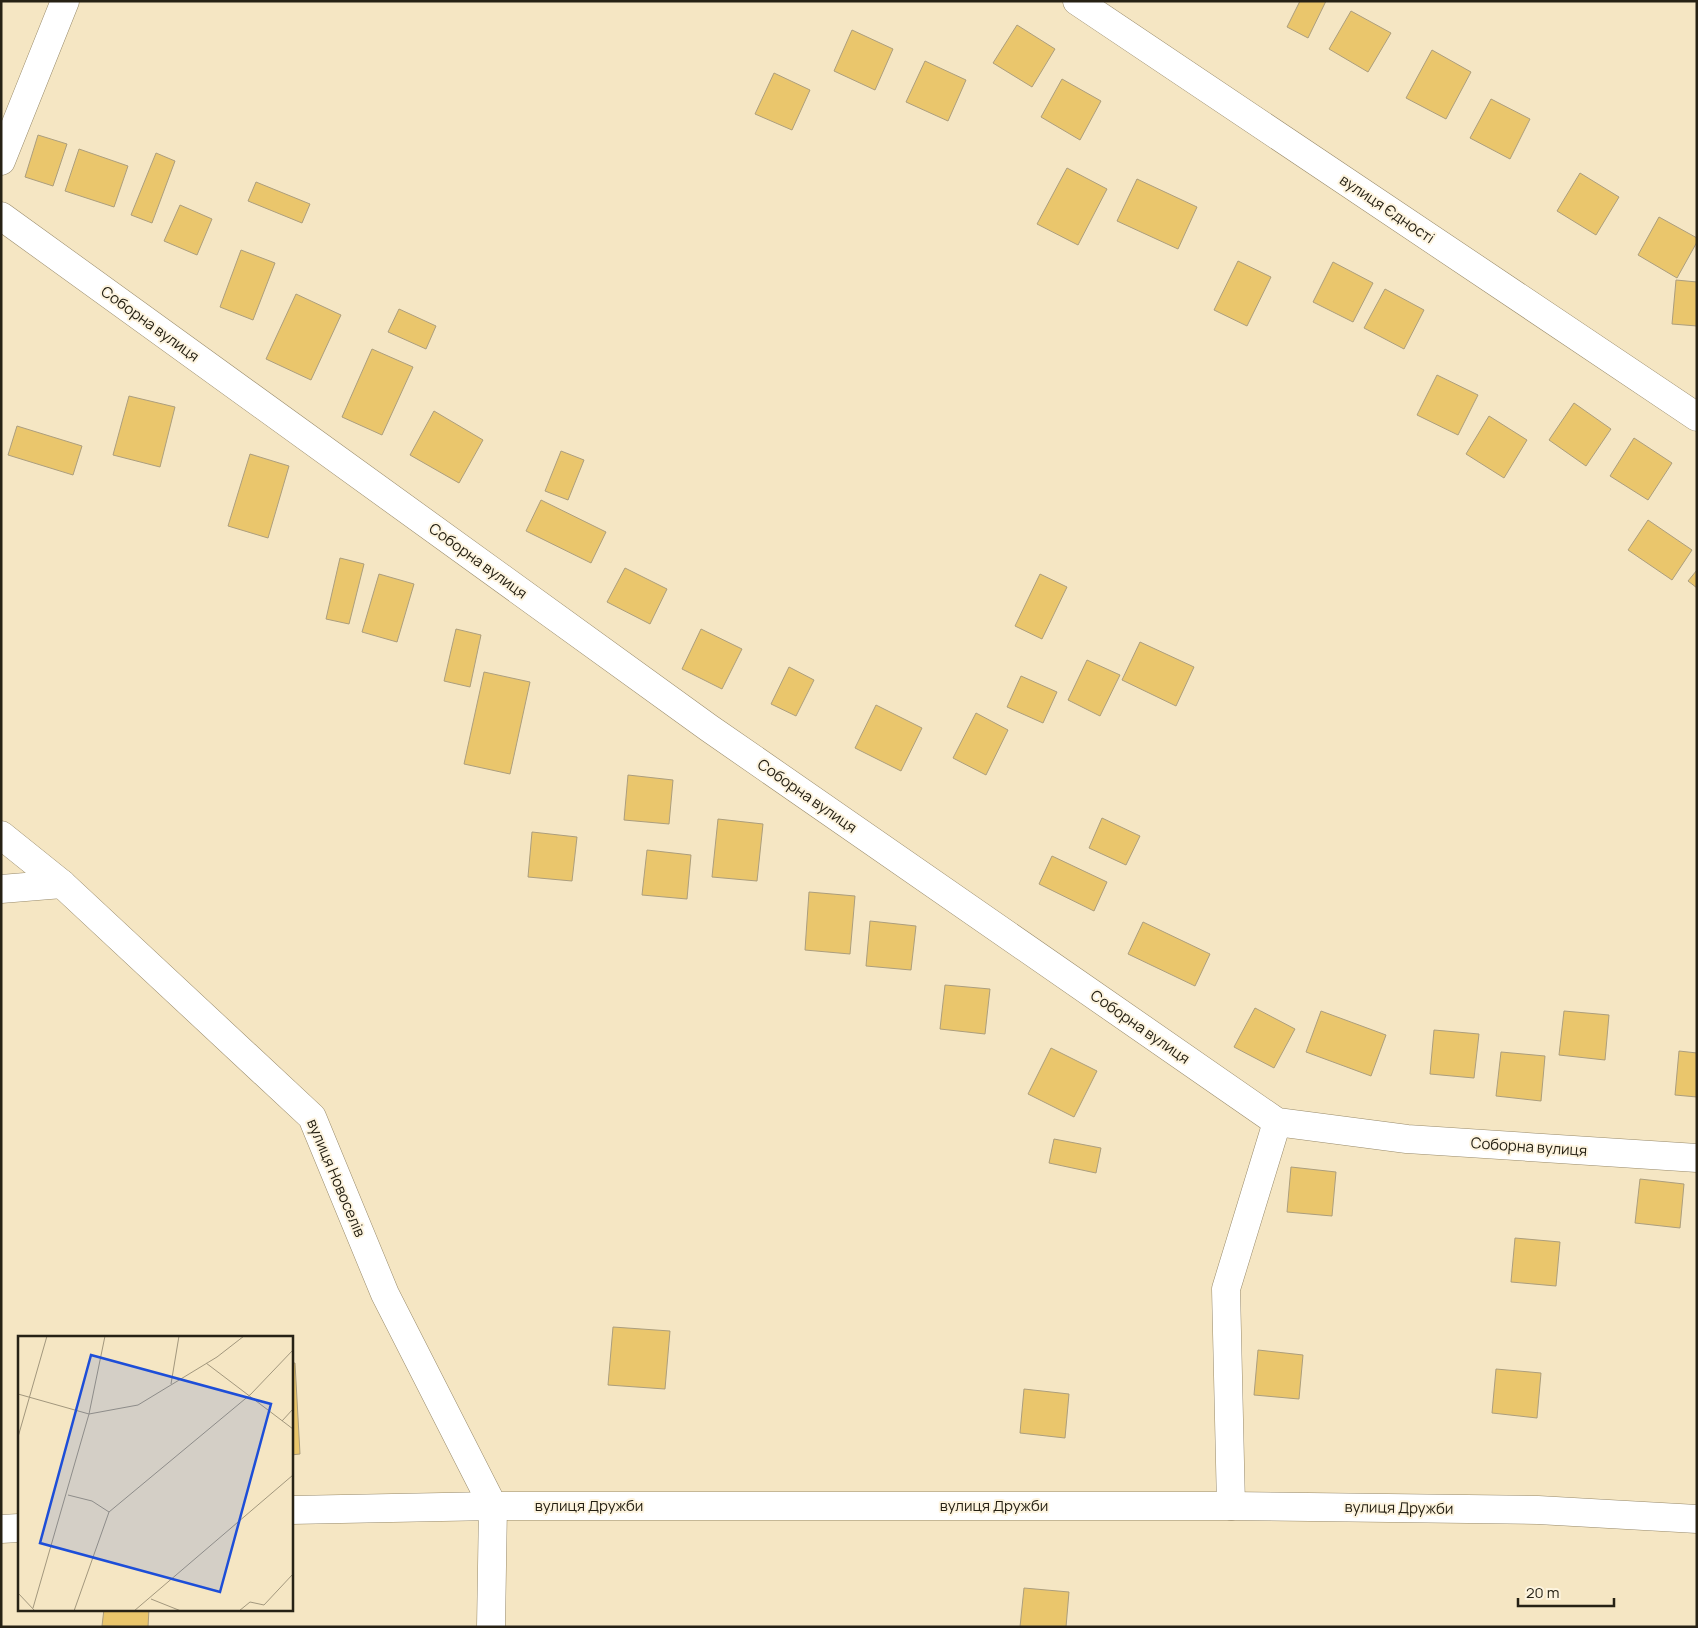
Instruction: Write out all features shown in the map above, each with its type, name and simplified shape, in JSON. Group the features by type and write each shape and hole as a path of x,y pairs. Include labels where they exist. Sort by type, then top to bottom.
{"street":[{"path":"1,161 65,1"},
{"name":"вулиця Єдності","path":"1077,1 1697,416"},
{"name":"Соборна вулиця","path":"1,216 709,728 1277,1122 1407,1139 1697,1158"},
{"name":"вулиця Новоселів","path":"1,835 62,884 312,1116 385,1294 493,1506"},
{"path":"1,890 62,884"},
{"path":"1231,1506 1226,1288 1277,1122"},
{"path":"492,1627 493,1506"},
{"name":"вулиця Дружби","path":"292,1510 493,1506 1231,1506 1538,1510 1697,1519"},
{"path":"1,1529 18,1528"}],"building":[{"path":"1300,1 1326,1 1308,38 1287,27"},
{"path":"1351,11 1391,33 1368,72 1329,49"},
{"path":"1017,25 1055,49 1032,87 993,63"},
{"path":"852,30 893,49 875,90 834,71"},
{"path":"1432,50 1471,72 1446,119 1406,98"},
{"path":"925,61 966,80 948,121 906,102"},
{"path":"774,73 810,90 792,130 755,114"},
{"path":"1062,79 1101,101 1080,140 1041,117"},
{"path":"1491,99 1530,119 1510,159 1470,138"},
{"path":"38,135 67,144 53,186 25,177"},
{"path":"79,149 128,166 114,207 65,191"},
{"path":"156,153 175,161 152,223 131,215"},
{"path":"1067,168 1107,189 1078,245 1037,224"},
{"path":"1580,173 1619,197 1596,235 1557,211"},
{"path":"1137,179 1197,207 1178,249 1117,221"},
{"path":"256,182 310,204 302,223 248,201"},
{"path":"180,205 212,219 197,255 164,241"},
{"path":"1659,217 1697,238 1697,242 1677,278 1638,255"},
{"path":"241,250 275,263 253,320 220,307"},
{"path":"1238,261 1271,277 1247,326 1214,310"},
{"path":"1333,262 1373,283 1353,322 1313,302"},
{"path":"1676,280 1697,282 1697,326 1672,324"},
{"path":"1385,289 1424,310 1404,349 1364,328"},
{"path":"296,294 341,315 311,380 266,359"},
{"path":"399,309 436,326 426,349 388,332"},
{"path":"372,349 413,367 382,435 342,417"},
{"path":"1437,375 1478,395 1458,435 1417,415"},
{"path":"129,396 175,407 160,467 113,455"},
{"path":"1574,403 1611,429 1586,466 1549,440"},
{"path":"434,411 483,440 459,483 410,455"},
{"path":"1489,416 1527,440 1504,478 1466,454"},
{"path":"17,426 82,446 73,475 8,455"},
{"path":"1634,438 1672,463 1648,500 1610,476"},
{"path":"561,451 584,460 568,500 545,491"},
{"path":"250,454 289,466 268,538 228,526"},
{"path":"541,500 606,532 591,563 526,531"},
{"path":"1648,520 1692,550 1672,580 1628,550"},
{"path":"340,558 364,564 349,624 326,619"},
{"path":"625,568 667,589 650,624 607,602"},
{"path":"1697,570 1697,588 1688,581"},
{"path":"379,574 414,584 397,642 362,632"},
{"path":"1040,574 1067,587 1042,639 1015,626"},
{"path":"456,629 481,635 470,687 444,681"},
{"path":"701,629 742,649 722,689 682,669"},
{"path":"1140,642 1194,667 1176,706 1122,680"},
{"path":"1087,660 1120,675 1100,716 1068,700"},
{"path":"789,667 814,680 796,716 771,704"},
{"path":"484,672 530,682 510,774 464,764"},
{"path":"1021,676 1057,692 1043,723 1007,707"},
{"path":"876,705 922,728 901,771 855,748"},
{"path":"976,713 1008,730 986,775 953,758"},
{"path":"628,775 673,780 669,824 624,820"},
{"path":"1102,818 1140,836 1126,865 1089,848"},
{"path":"718,819 763,824 757,881 712,877"},
{"path":"532,832 577,837 572,881 528,877"},
{"path":"647,850 691,855 687,899 642,895"},
{"path":"1052,856 1107,882 1094,911 1039,884"},
{"path":"809,892 855,896 850,954 805,950"},
{"path":"870,921 916,926 911,970 866,966"},
{"path":"1143,922 1210,954 1195,986 1128,954"},
{"path":"945,985 990,989 985,1034 940,1029"},
{"path":"1255,1008 1295,1029 1274,1068 1234,1047"},
{"path":"1321,1011 1386,1035 1371,1076 1306,1052"},
{"path":"1564,1011 1609,1015 1605,1060 1559,1055"},
{"path":"1434,1030 1479,1034 1474,1078 1430,1074"},
{"path":"1051,1048 1097,1071 1074,1117 1028,1094"},
{"path":"1679,1051 1697,1053 1697,1097 1675,1095"},
{"path":"1501,1052 1545,1056 1541,1101 1496,1096"},
{"path":"1054,1139 1101,1148 1096,1173 1049,1163"},
{"path":"1291,1167 1336,1172 1332,1216 1287,1212"},
{"path":"1640,1179 1684,1184 1680,1228 1635,1223"},
{"path":"1515,1238 1560,1242 1556,1286 1511,1282"},
{"path":"613,1327 670,1331 665,1389 608,1385"},
{"path":"1258,1350 1303,1355 1299,1399 1254,1395"},
{"path":"292,1363 295,1363 300,1454 292,1455"},
{"path":"1496,1369 1541,1373 1537,1418 1492,1413"},
{"path":"1024,1389 1069,1394 1065,1438 1020,1433"},
{"path":"1024,1588 1069,1592 1066,1627 1020,1627"},
{"path":"104,1610 149,1610 148,1627 102,1626"}]}
